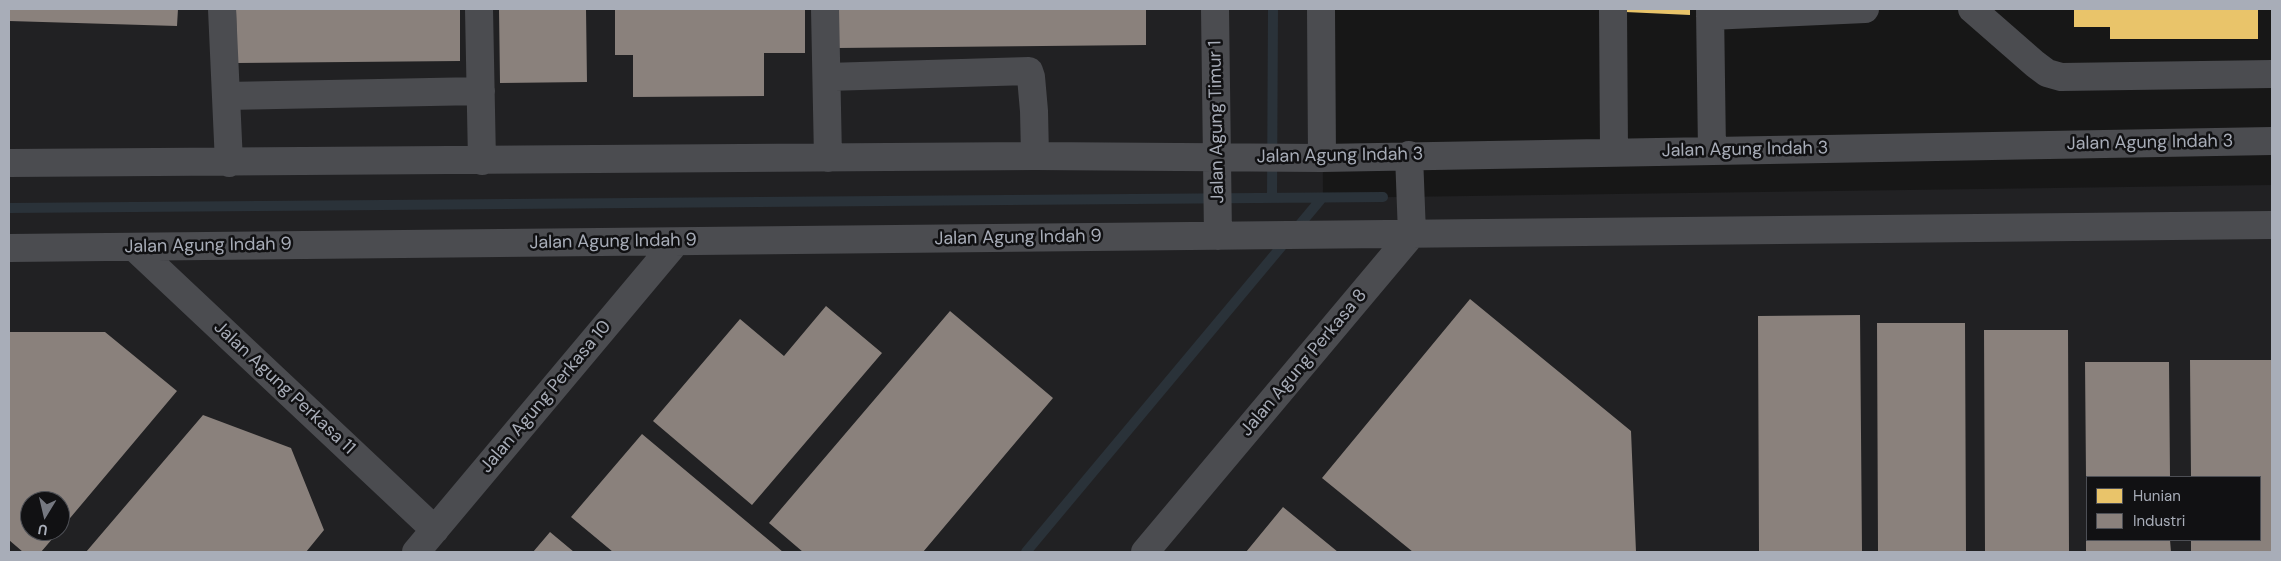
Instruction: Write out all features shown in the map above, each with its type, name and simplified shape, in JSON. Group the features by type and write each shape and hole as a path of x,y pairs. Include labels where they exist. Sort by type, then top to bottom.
{"street":[{"path":"222,9 229,162"},
{"path":"479,9 482,161"},
{"path":"825,9 828,158"},
{"name":"Jalan Agung Timur 1","path":"1215,9 1223,162 1218,224"},
{"path":"1313,158 1321,9"},
{"path":"1613,9 1614,151"},
{"path":"1712,151 1710,12 1865,9"},
{"path":"1972,9 2035,64 2047,73 2061,77 2272,74"},
{"path":"827,77 1029,71 1034,111 1035,156"},
{"path":"226,96 481,91"},
{"name":"Jalan Agung Indah 3","path":"1223,162 1409,155 2272,141"},
{"path":"1409,155 1412,234"},
{"path":"9,163 1035,156 1223,162"},
{"path":"1218,224 1276,235 2272,225"},
{"name":"Jalan Agung Indah 9","path":"9,248 676,242 1218,224"},
{"name":"Jalan Agung Perkasa 8","path":"1145,552 1412,234"},
{"name":"Jalan Agung Perkasa 10","path":"416,552 676,242"},
{"name":"Jalan Agung Perkasa 11","path":"134,247 435,530"}],"shaded area":[{"path":"9,9 1322,9 1323,198 2272,185 2272,552 9,552"}],"building: Hunian":[{"path":"1625,9 1690,9 1690,15 1625,12"},
{"path":"2074,9 2258,9 2258,39 2110,39 2110,27 2074,27"}],"building: Industri":[{"path":"9,9 178,9 177,26 9,21"},
{"path":"236,9 460,9 460,61 237,63"},
{"path":"499,9 586,9 587,82 500,83"},
{"path":"615,9 805,9 805,53 764,53 764,96 633,97 633,55 615,55"},
{"path":"836,9 1146,9 1146,45 837,48"},
{"path":"1470,299 1631,431 1636,552 1413,552 1322,478"},
{"path":"826,306 882,353 752,505 653,421 740,319 784,356"},
{"path":"950,311 1053,398 923,552 803,552 769,523"},
{"path":"1860,315 1862,552 1759,552 1758,316"},
{"path":"1877,323 1965,323 1966,552 1878,552"},
{"path":"1984,330 2068,330 2069,552 1985,552"},
{"path":"9,332 105,332 177,391 70,518 70,491 20,491 20,541 50,541 41,552 23,552 9,540"},
{"path":"2190,360 2272,360 2272,552 2191,552 2191,541 2261,541 2261,476 2191,476"},
{"path":"2085,362 2169,362 2170,476 2086,477"},
{"path":"203,415 291,448 324,530 306,552 86,552"},
{"path":"642,434 783,552 613,552 571,517"},
{"path":"1283,507 1338,552 1246,552"},
{"path":"550,532 574,552 533,552"},
{"path":"2086,541 2170,541 2171,552 2086,552"}],"waterway":[{"path":"1272,198 1273,9"},
{"path":"9,208 1383,197"},
{"path":"1026,552 1322,198"}]}
